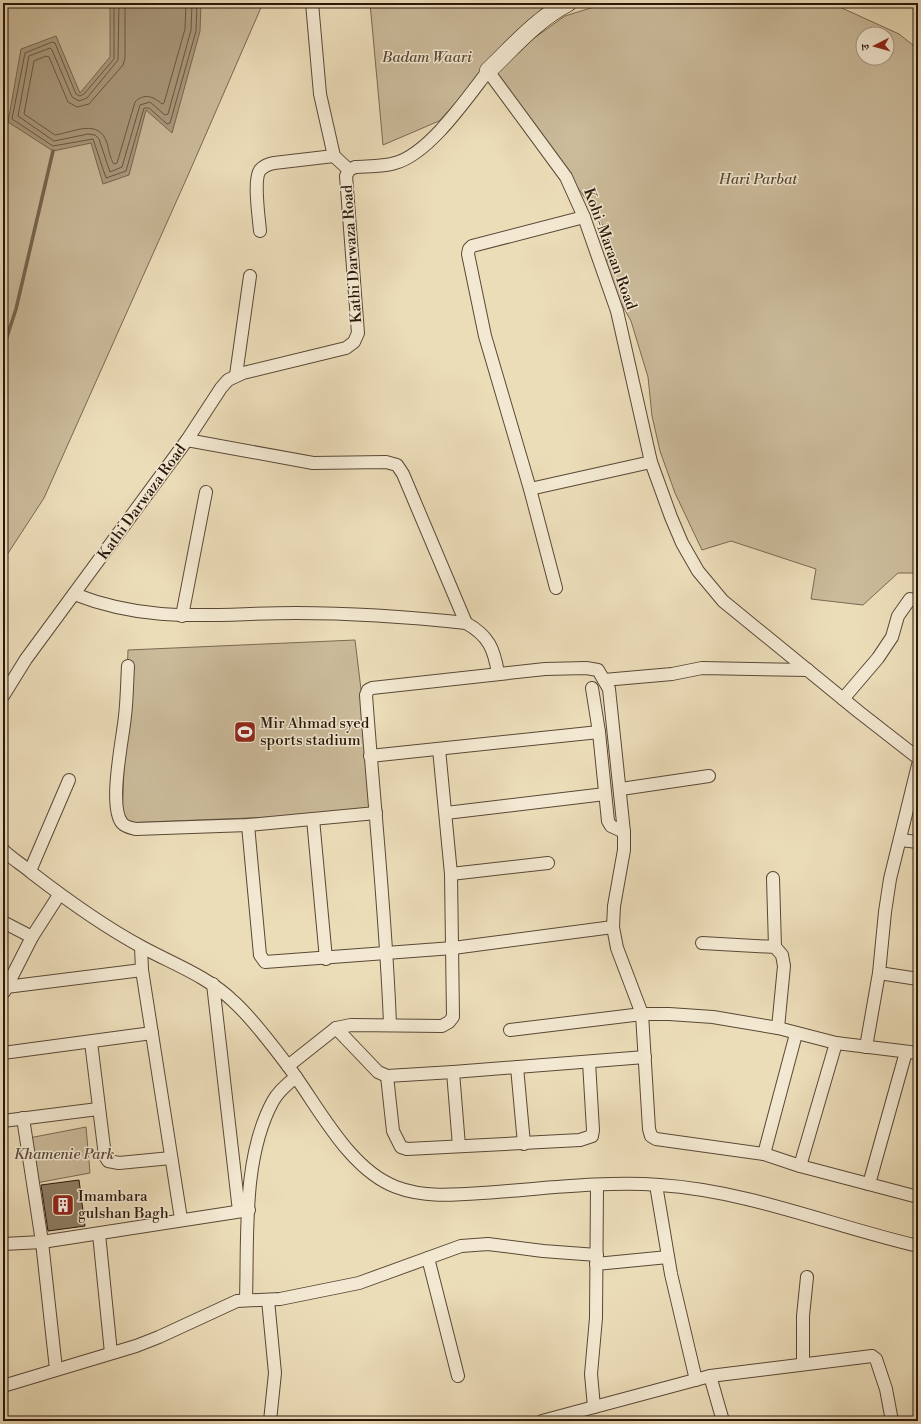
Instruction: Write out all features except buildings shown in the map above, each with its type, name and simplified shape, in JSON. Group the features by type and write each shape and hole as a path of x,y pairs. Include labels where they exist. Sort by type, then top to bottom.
{"street":[{"path":"312,3 320,94 334,156 349,170"},
{"name":"Kathi Darwaza Road","path":"3,696 26,659 187,440 221,388 228,380 236,375 346,348 354,342 358,333 346,176 349,170 355,167 389,164 408,158 439,132 450,120 488,70 540,22 555,10 568,3"},
{"name":"Kohi-Maraan Road","path":"488,70 566,177 584,218 617,311 652,462 671,517 682,543 698,571 723,601 918,758"},
{"path":"260,231 257,183 259,172 264,166 274,163 334,156"},
{"path":"556,588 530,489 485,336 468,254 469,249 472,246 584,218"},
{"path":"236,375 250,276"},
{"path":"187,440 313,463 386,462 397,465 403,474 466,623"},
{"path":"530,489 652,462"},
{"path":"182,616 206,492"},
{"path":"74,594 120,609 158,615 182,616 296,613 363,614 466,623 479,630 489,642 495,655 498,673"},
{"path":"843,699 878,658 892,637 898,616 910,599 918,601"},
{"path":"128,666 125,715 116,788 117,810 122,823 136,829 248,825 376,813"},
{"path":"390,1025 388,954 370,756 366,695 368,690 372,688 498,673 586,668 598,670 609,689 624,832 624,850 614,906 613,926 623,967 642,1014 649,1129 651,1136 656,1139 683,1141 764,1154 800,1166 918,1196"},
{"path":"604,680 672,674 702,668 808,670"},
{"path":"592,688 610,824 624,832"},
{"path":"370,756 599,732"},
{"path":"288,1066 336,1028 351,1025 442,1026 449,1022 453,1017 451,874 439,749"},
{"path":"866,1047 879,973 884,912 890,879 918,765"},
{"path":"620,789 709,776"},
{"path":"30,871 69,780"},
{"path":"446,813 605,794"},
{"path":"314,819 326,959"},
{"path":"248,825 262,960 269,964 453,948 613,926"},
{"path":"900,840 918,842"},
{"path":"3,850 59,895 141,947 213,984 235,1002 288,1066 342,1144 377,1177 395,1187 416,1192 456,1194 597,1186 656,1185 699,1188 745,1197 879,1237 918,1246"},
{"path":"451,874 548,863"},
{"path":"773,878 775,947 782,955 784,966 778,1028"},
{"path":"5,990 32,938 59,895"},
{"path":"3,922 32,938"},
{"path":"702,943 775,947"},
{"path":"141,947 142,970 181,1219"},
{"path":"5,990 142,970"},
{"path":"879,973 918,979"},
{"path":"213,984 244,1210 246,1299"},
{"path":"510,1030 642,1014 713,1017 778,1028 796,1034 836,1043 912,1053 869,1184"},
{"path":"336,1028 378,1072 386,1076 645,1057"},
{"path":"3,1053 152,1033"},
{"path":"764,1154 796,1034"},
{"path":"91,1042 98,1109 105,1156 108,1161 119,1163 171,1158"},
{"path":"800,1166 836,1043"},
{"path":"386,1076 393,1131 402,1147 407,1149 524,1144 580,1140 592,1136 593,1130 589,1062"},
{"path":"517,1067 524,1144"},
{"path":"454,1072 459,1146"},
{"path":"244,1210 258,1139 273,1101 283,1087 296,1077"},
{"path":"3,1121 98,1109"},
{"path":"23,1118 42,1242 56,1369"},
{"path":"656,1185 668,1257 696,1380"},
{"path":"594,1407 591,1374 595,1341 597,1186"},
{"path":"3,1244 42,1242 99,1234 181,1219 244,1210"},
{"path":"99,1234 111,1353"},
{"path":"3,1386 159,1337 229,1303 246,1299 268,1300 359,1283 461,1246 476,1244 596,1260 668,1257"},
{"path":"428,1258 458,1376"},
{"path":"803,1364 803,1316 807,1277"},
{"path":"268,1300 275,1374 270,1421"},
{"path":"542,1421 710,1376 803,1364 874,1357 886,1389 892,1421"},
{"path":"710,1376 723,1421"}],"green space":[{"path":"3,3 263,3 44,498 3,561"},
{"name":"Badam Waari","path":"370,3 547,3 439,121 383,145"},
{"name":"Hari Parbat","path":"607,3 831,3 881,26 855,26 855,66 895,66 895,32 918,49 918,573 898,573 863,605 811,599 816,569 731,541 702,550 675,493 660,451 652,416 648,377 631,321 604,272 611,243 596,212 488,71 565,16"},
{"name":"Mir Ahmad syed sports stadium","path":"355,640 376,813 122,823 128,650"},
{"name":"Khamenie Park","path":"86,1127 90,1173 36,1183 29,1138"}],"water":[{"path":"110,3 201,3 200,31 172,133 146,110 129,175 103,184 91,143 53,151 8,122 21,49 56,36 80,93 110,57"}],"waterway":[{"path":"3,349 16,309 53,151"}],"place":[{"name":"Mir Ahmad syed sports stadium","path":"245,732"},
{"name":"Imambara gulshan Bagh","path":"63,1205"}]}
